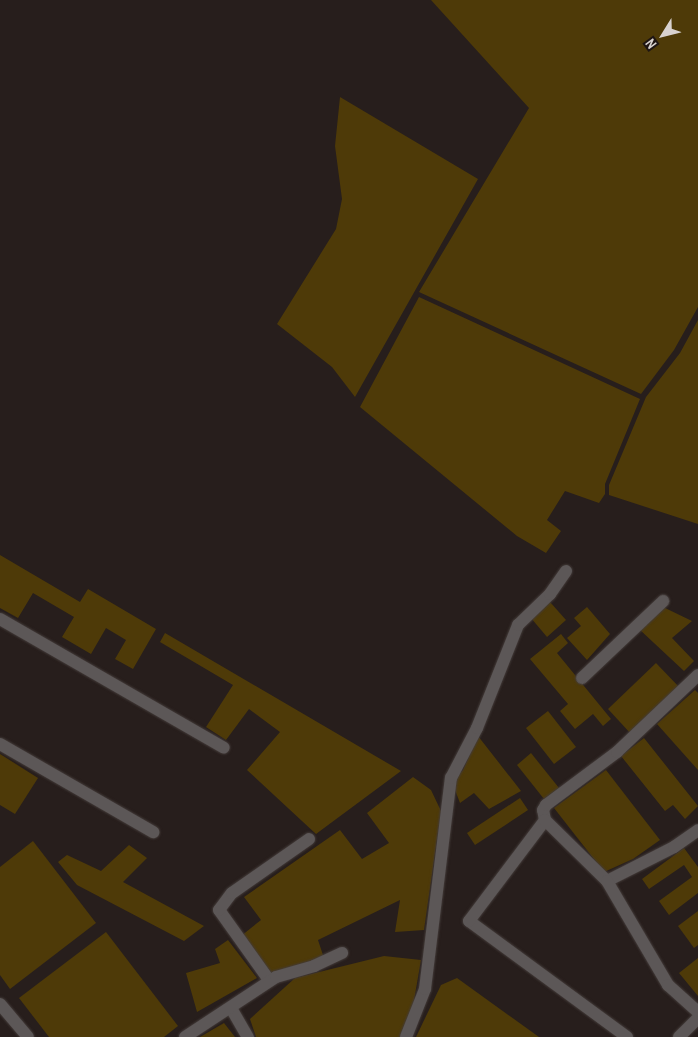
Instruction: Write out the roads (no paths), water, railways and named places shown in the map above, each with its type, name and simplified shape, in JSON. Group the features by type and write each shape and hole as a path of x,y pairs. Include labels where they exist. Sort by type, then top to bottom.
{"street":[{"path":"406,1037 425,990 451,778 477,728 514,633 566,570"},
{"path":"582,678 663,601"},
{"path":"0,619 224,748"},
{"path":"698,675 617,752 546,805 543,810 545,820 607,881 668,985 698,1012"},
{"path":"0,744 153,832"},
{"path":"545,820 469,921 627,1037"},
{"path":"607,881 660,854 698,830"},
{"path":"269,980 219,910 232,893 309,839"},
{"path":"185,1037 231,1008 269,980 342,953"},
{"path":"0,1004 28,1037"},
{"path":"231,1008 248,1037"},
{"path":"679,1037 698,1018"}]}
